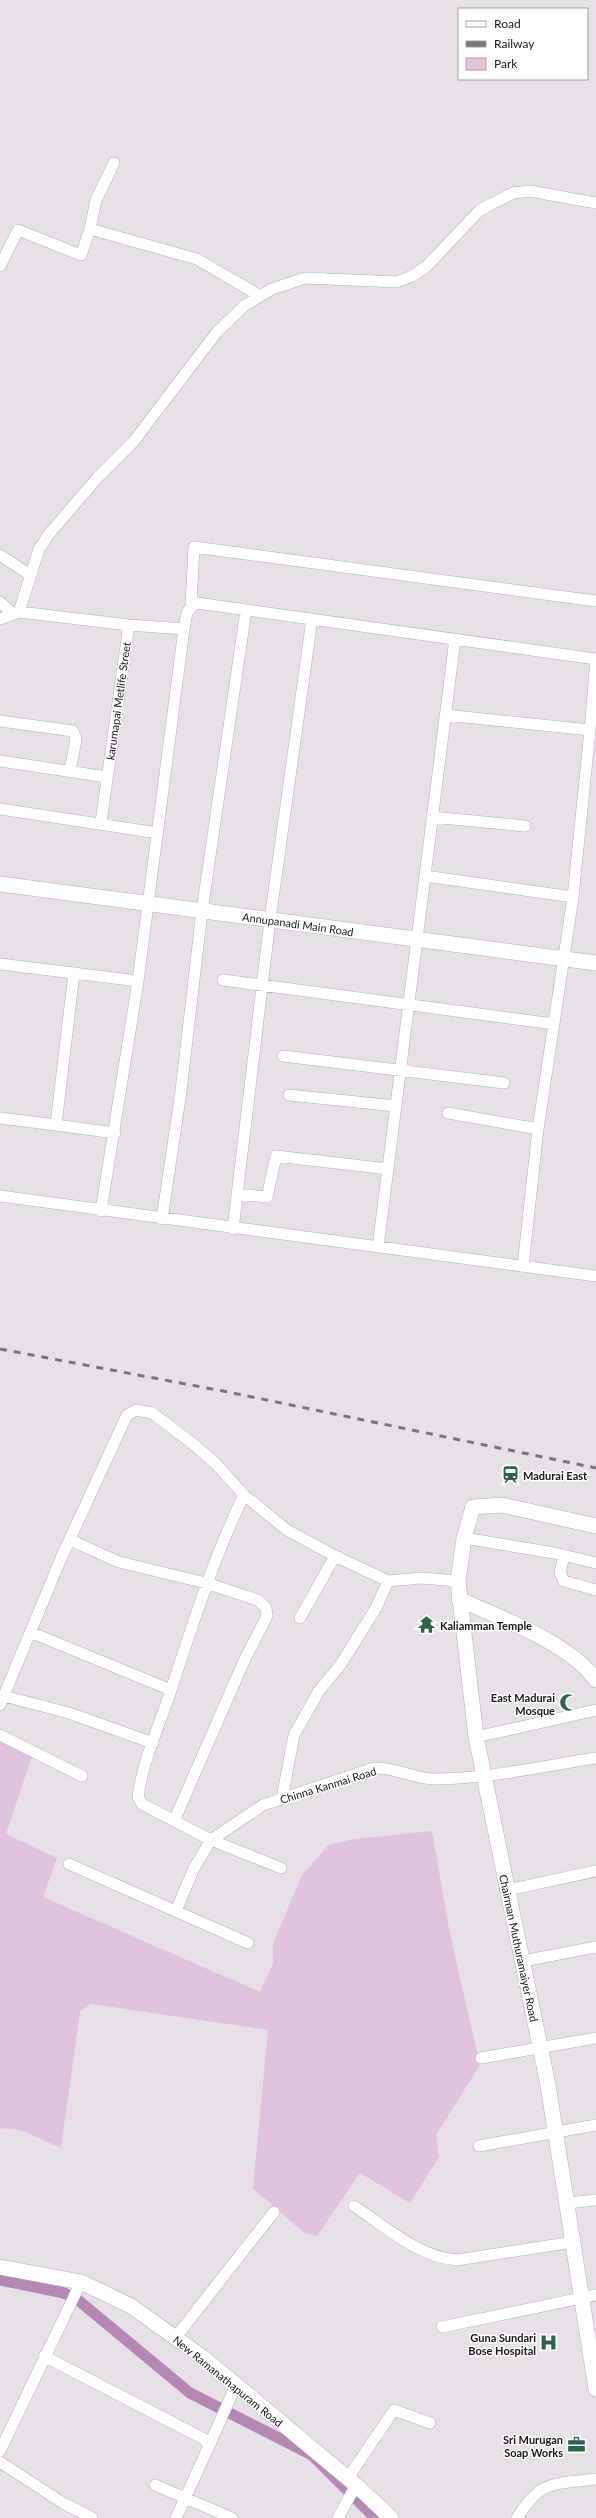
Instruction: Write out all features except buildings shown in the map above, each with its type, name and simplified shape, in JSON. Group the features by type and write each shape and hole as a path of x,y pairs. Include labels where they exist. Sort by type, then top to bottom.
{"street":[{"path":"0,266 18,230 81,255 90,229 96,200 114,163"},
{"path":"15,613 39,549 49,534 99,476 134,441 217,332 260,296 305,278 397,282 412,276 426,268 480,210 513,194 530,191 596,203"},
{"path":"90,229 198,259 260,296"},
{"path":"101,1211 115,1133 138,981 147,903 158,833 184,630 187,611 191,605 194,547 596,600"},
{"path":"0,554 30,575"},
{"path":"0,602 15,613"},
{"path":"191,605 197,603 596,659 573,897 538,1129 523,1266"},
{"path":"162,1219 181,1091 202,911 246,610"},
{"path":"0,619 15,613 129,626 184,630"},
{"path":"233,1229 270,920 312,619"},
{"name":"karumapai Metlife Street","path":"101,822 129,626"},
{"path":"378,1248 455,639"},
{"path":"445,715 590,730"},
{"path":"0,721 73,731 76,739 70,771"},
{"path":"0,761 107,777"},
{"path":"0,809 101,822 158,833"},
{"path":"432,817 525,826"},
{"path":"425,876 573,897"},
{"name":"Annupanadi Main Road","path":"0,884 596,963"},
{"path":"0,964 138,981"},
{"path":"56,1125 74,973"},
{"path":"224,980 554,1024"},
{"path":"283,1056 400,1072 504,1083"},
{"path":"289,1095 396,1106"},
{"path":"448,1113 538,1129"},
{"path":"0,1118 115,1133"},
{"path":"237,1194 267,1197 276,1156 388,1169"},
{"path":"0,1196 233,1229 596,1276"},
{"path":"153,1743 69,1713 2,1700 70,1540 127,1415 136,1410 152,1413 192,1443 216,1464 244,1495 287,1530 335,1556 388,1581 421,1578 458,1580"},
{"path":"244,1495 224,1536 206,1583 153,1743 138,1798 142,1804 211,1840 281,1868"},
{"name":"Chairman Muthuramaiyer Road","path":"596,1526 502,1505 473,1507 464,1538 458,1580 476,1737 540,2048 573,2242 589,2296 596,2384"},
{"path":"464,1538 596,1563"},
{"path":"70,1540 119,1562 206,1583 258,1600 266,1608 267,1616 244,1661 174,1821"},
{"path":"300,1618 335,1556"},
{"path":"564,1556 560,1573 564,1581 596,1590"},
{"path":"282,1799 294,1735 319,1691 341,1664 376,1608 388,1581"},
{"path":"459,1599 535,1634 584,1666 596,1680"},
{"path":"30,1632 171,1690"},
{"path":"476,1737 596,1710"},
{"path":"0,1735 82,1776"},
{"name":"Chinna Kanmai Road","path":"211,1840 263,1805 374,1768 391,1769 434,1779 483,1776 596,1758"},
{"path":"176,1911 194,1868 211,1840"},
{"path":"69,1864 248,1943"},
{"path":"507,1890 596,1872"},
{"path":"522,1960 596,1947"},
{"path":"481,2058 596,2038"},
{"path":"479,2146 596,2125"},
{"path":"567,2203 596,2200"},
{"path":"354,2206 423,2251 441,2259 457,2260 573,2242"},
{"path":"176,2338 274,2212"},
{"name":"New Ramanathapuram Road","path":"0,2267 75,2292 131,2306 176,2338 236,2385 351,2488 391,2518"},
{"path":"0,2451 75,2292"},
{"path":"442,2327 589,2296"},
{"path":"44,2356 204,2438 209,2446"},
{"path":"176,2518 236,2385"},
{"path":"338,2518 351,2488 394,2410 430,2423"},
{"path":"0,2462 63,2503 92,2518"},
{"path":"516,2518 531,2497 546,2486 596,2479"},
{"path":"156,2485 232,2518"}],"green space":[{"path":"0,1735 33,1753 6,1834 57,1858 43,1897 260,1992 273,1964 273,1944 301,1877 328,1845 354,1839 432,1831 450,1934 480,2065 436,2135 439,2157 410,2203 360,2173 317,2236 304,2233 253,2188 268,2030 91,2004 80,2012 61,2148 20,2130 0,2128"}],"waterway":[{"path":"0,2280 64,2293 78,2300 190,2393 312,2455 375,2518"}],"railway":[{"path":"0,1349 228,1392 596,1468"}],"place":[{"name":"Madurai East","path":"510,1475"},
{"name":"Kaliamman Temple","path":"427,1625"},
{"name":"East Madurai Mosque","path":"568,1703"},
{"name":"Guna Sundari Bose Hospital","path":"549,2343"},
{"name":"Sri Murugan Soap Works","path":"576,2445"}]}
